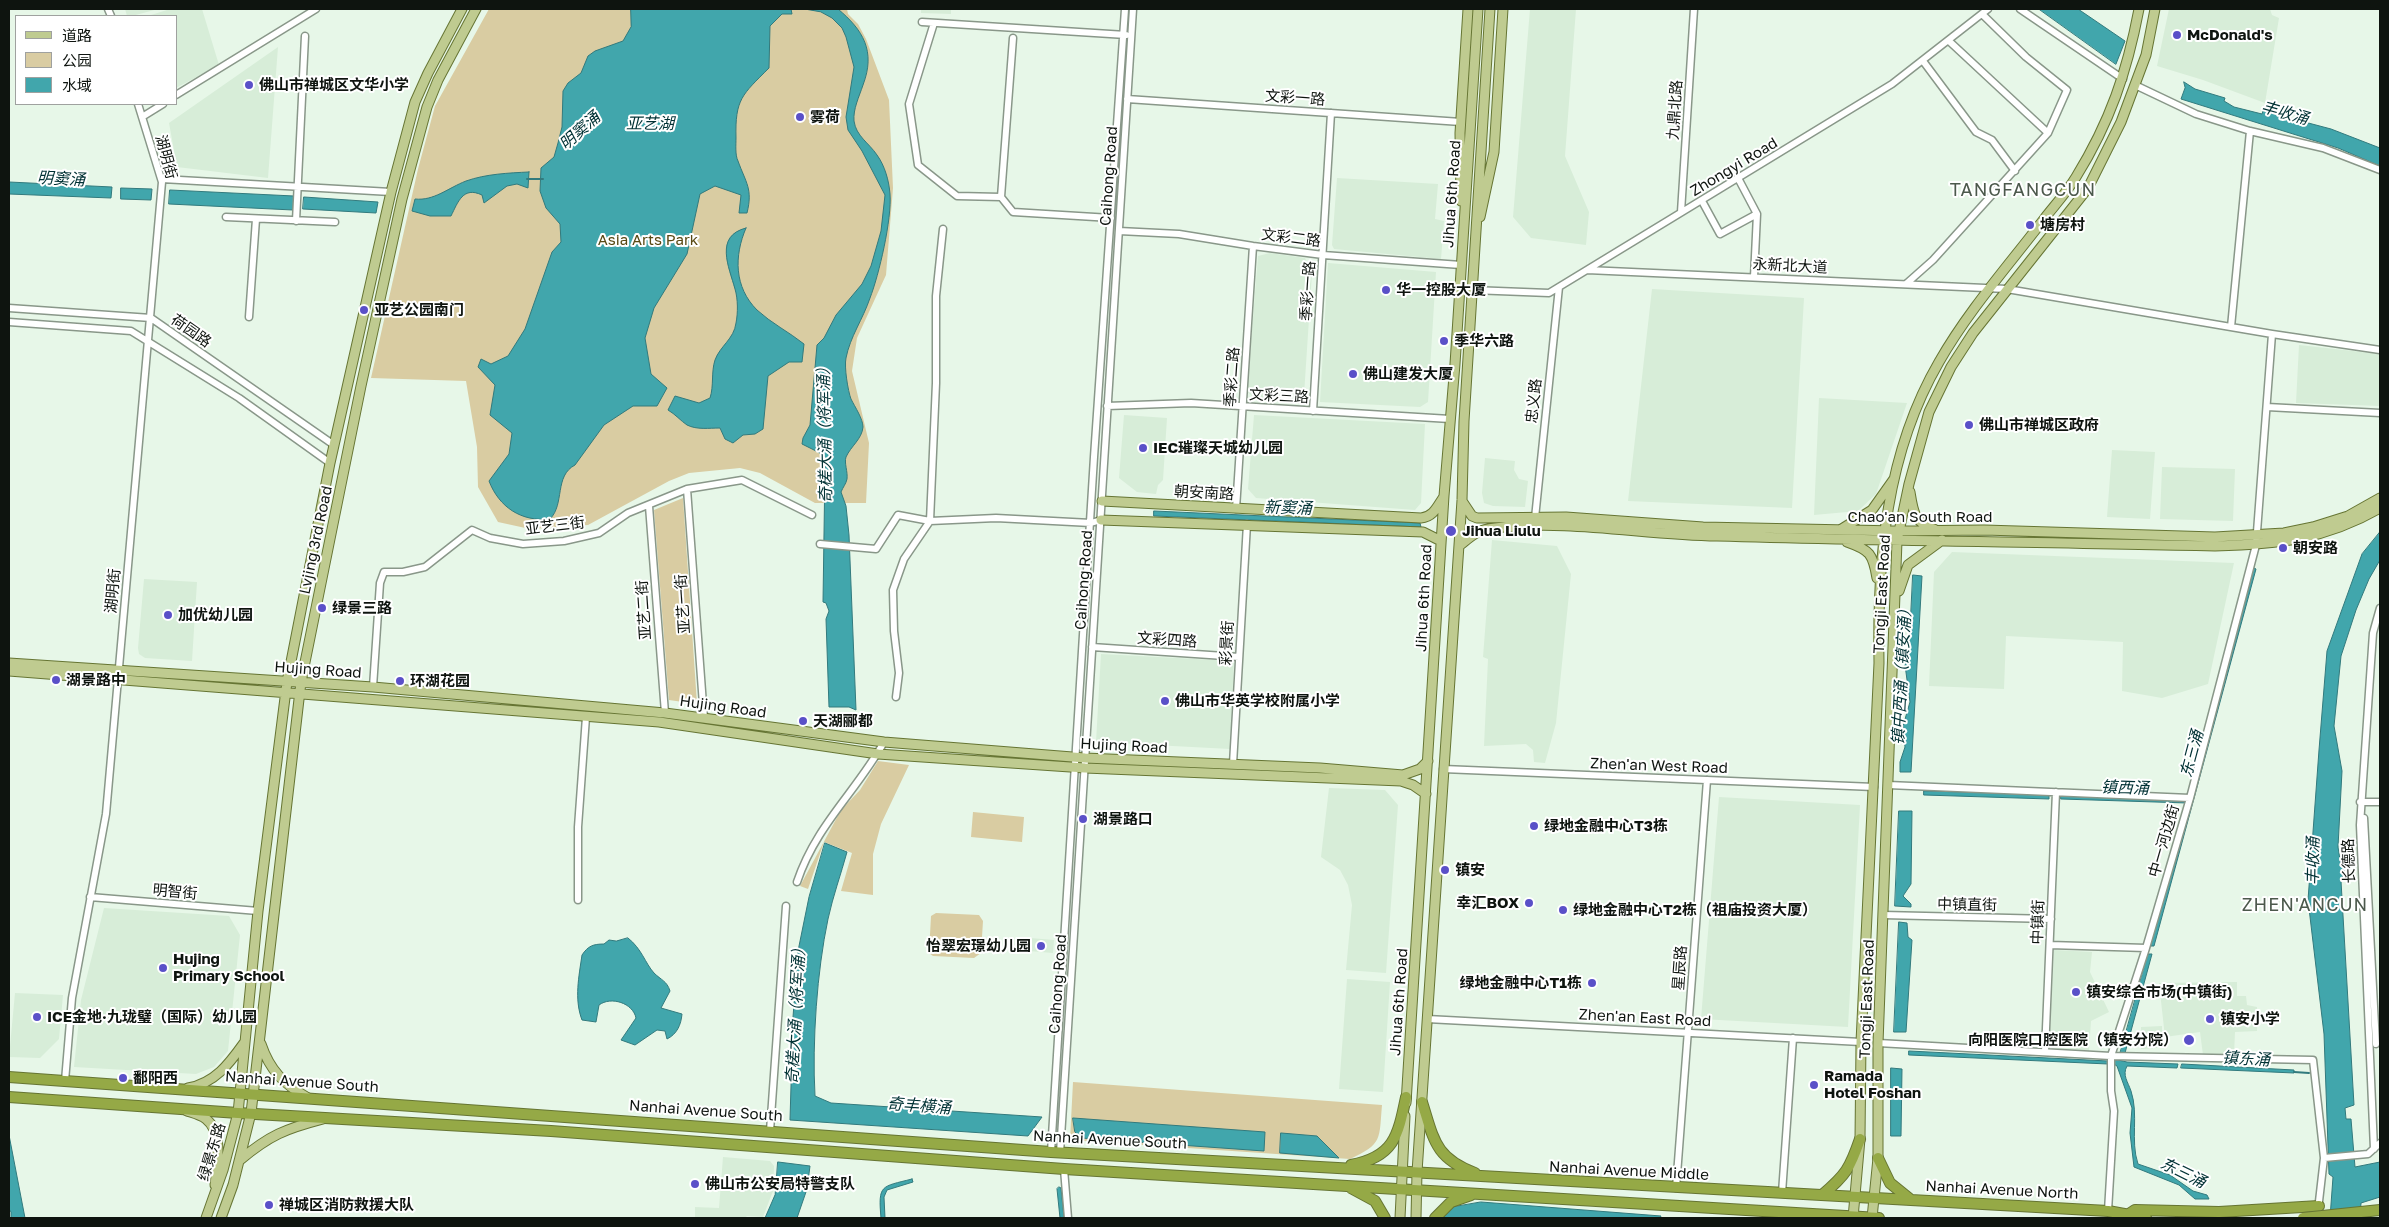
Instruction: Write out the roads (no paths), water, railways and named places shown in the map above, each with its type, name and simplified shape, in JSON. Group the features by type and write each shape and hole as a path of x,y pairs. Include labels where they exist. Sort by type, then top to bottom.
{"highway":[{"name":"Nanhai Avenue South","path":"9,1077 1055,1153 1401,1171"},
{"name":"Nanhai Avenue South","path":"9,1097 238,1113 551,1130 1064,1169 1400,1189"},
{"path":"1336,1167 1362,1163 1381,1154 1399,1133 1406,1097"},
{"path":"1422,1102 1438,1149 1446,1158 1462,1168 1485,1176"},
{"path":"1822,1195 1840,1180 1850,1167 1860,1139"},
{"path":"1878,1158 1890,1183 1912,1200"},
{"name":"Nanhai Avenue Middle","path":"1401,1171 1563,1182 1855,1196"},
{"path":"1558,1198 1560,1186 1563,1182"},
{"path":"1343,1185 1359,1191 1375,1201 1385,1218"},
{"name":"Nanhai Avenue Middle","path":"1400,1189 1853,1218"},
{"path":"1435,1218 1451,1202 1462,1197 1483,1193"},
{"name":"Nanhai Avenue North","path":"1855,1196 2108,1211 2146,1218"},
{"path":"2128,1215 2135,1210 2219,1212 2319,1206"},
{"path":"2303,1218 2380,1210"},
{"path":"1853,1218 1879,1218"}],"main road":[{"name":"Lvjing 3rd Road","path":"240,1093 258,911 287,682 330,462 391,192 415,102 462,9"},
{"name":"Lvjing 3rd Road","path":"254,1094 301,682 402,199 427,107 438,80 476,9"},
{"path":"1464,234 1460,175 1461,122 1468,9"},
{"name":"Jihua 6th Road","path":"1400,1218 1401,1171 1441,541 1464,234 1478,9"},
{"name":"Jihua 6th Road","path":"1416,1218 1417,1172 1462,500 1475,234 1490,9"},
{"path":"1475,234 1485,199 1494,152 1503,9"},
{"name":"Tongji East Road","path":"1853,1218 1860,1139 1861,1042 1879,663 1879,593 1883,536 1894,478 1916,408 1938,363 1990,288 2075,178 2109,116 2131,55 2139,9"},
{"name":"Tongji East Road","path":"1872,1218 1878,1158 1878,1043 1894,608 1898,536 1909,484 1929,412 1951,368 2007,289 2088,188 2121,122 2135,85 2146,55 2155,9"},
{"path":"1879,593 1870,554 1864,548 1840,535 1872,510 1894,478"},
{"path":"1894,608 1908,565 1942,536 1919,522 1913,513 1909,484"},
{"path":"1421,518 1428,517 1444,496"},
{"name":"Chao'an South Road","path":"2257,540 2313,527 2348,516 2380,498"},
{"name":"Chao'an South Road","path":"1462,500 1472,516 1478,518 1566,517 1840,535"},
{"name":"朝安南路","path":"1102,501 1421,518"},
{"path":"1157,504 1149,510 1149,514 1159,521"},
{"name":"Chao'an South Road","path":"1459,546 1472,533 1480,530 1556,527 1702,536 1942,536 1984,530 2257,540 2315,536 2353,524 2380,508"},
{"path":"1418,531 1425,530 1429,526 1428,521 1421,518"},
{"name":"朝安南路","path":"1101,520 1418,531 1441,541"},
{"name":"Hujing Road","path":"9,663 286,693 659,722 878,754 1080,768 1401,781 1413,785 1426,794"},
{"name":"Hujing Road","path":"9,671 301,682 373,687 665,713 884,742 1081,758 1320,768 1403,775 1420,769 1428,760"},
{"path":"180,1089 202,1085 215,1077 230,1063 246,1040"},
{"path":"260,1041 267,1060 276,1076 288,1087 308,1098"},
{"name":"绿景东路","path":"206,1218 223,1170 238,1113 240,1093"},
{"name":"绿景东路","path":"221,1218 240,1160 254,1094"},
{"path":"182,1109 206,1119 216,1133 218,1155 214,1194"},
{"path":"240,1160 265,1140 288,1128 328,1118"}],"street":[{"path":"178,94 316,9"},
{"name":"Caihong Road","path":"1081,758 1091,520 1125,9"},
{"name":"Caihong Road","path":"1055,1153 1053,1140 1054,1115 1101,520 1132,9"},
{"name":"九鼎北路","path":"1681,212 1694,9"},
{"name":"Zhongyi Road","path":"1472,290 1549,293 1892,84 1988,9"},
{"path":"2020,9 2123,78"},
{"path":"1906,284 1933,260 2048,133 2067,90 2026,57 1982,14"},
{"path":"922,22 1131,36"},
{"path":"934,23 909,104 918,165 957,196 1001,197"},
{"path":"296,220 305,36"},
{"path":"1013,38 1001,197 1013,212 1111,218"},
{"path":"1949,41 2048,133"},
{"path":"1922,61 1976,132 1992,140 2015,171"},
{"path":"2135,85 2196,114 2250,131 2323,148 2380,170"},
{"name":"文彩一路","path":"1127,99 1461,122"},
{"name":"湖明街","path":"64,1081 72,998 106,814 162,180 138,105"},
{"path":"142,117 161,105"},
{"name":"季彩一路","path":"1313,411 1331,113"},
{"path":"2231,327 2250,131"},
{"path":"1738,178 1757,214 1754,277"},
{"path":"162,180 391,192"},
{"path":"1702,201 1720,234 1757,214"},
{"path":"226,217 336,222"},
{"path":"249,317 256,219"},
{"path":"896,697 898,673 895,650 893,590 904,559 930,520 936,383 936,296 943,229"},
{"name":"文彩二路","path":"1118,231 1179,234 1253,246 1323,254 1461,264"},
{"name":"季彩二路","path":"1236,509 1253,246"},
{"name":"永新北大道","path":"1588,270 2007,289 2272,334 2380,350"},
{"name":"忠义路","path":"1535,518 1559,287"},
{"name":"荷园路","path":"9,308 151,318 334,445"},
{"name":"荷园路","path":"9,322 131,331 149,340 239,398 330,462"},
{"name":"中一河边街","path":"2108,1211 2114,1111 2110,1091 2111,1056 2146,948 2190,798 2257,540 2272,334"},
{"name":"文彩三路","path":"1108,406 1191,403 1450,420"},
{"path":"2267,407 2380,413"},
{"name":"亚艺三街","path":"373,687 380,583 384,572 403,572 425,567 472,530 490,538 523,544 564,541 599,532 628,513 687,489 742,480 752,482 812,515"},
{"name":"亚艺一街","path":"687,489 704,718"},
{"path":"1091,520 1102,501"},
{"name":"亚艺二街","path":"649,506 665,713"},
{"path":"822,544 876,549 898,515 930,520 996,518 1101,520"},
{"name":"彩景街","path":"1233,764 1247,524"},
{"name":"长德路","path":"2374,1149 2375,1044 2362,800 2373,633 2380,608"},
{"name":"文彩四路","path":"1092,647 1239,657"},
{"path":"578,900 578,827 586,717"},
{"path":"797,882 802,864 820,831 837,806 856,786 884,742"},
{"name":"Caihong Road","path":"1055,1153 1061,1140 1080,768"},
{"name":"Zhen'an West Road","path":"1443,769 1874,787"},
{"name":"星辰路","path":"1676,1188 1708,780"},
{"path":"1888,785 2190,798"},
{"name":"中镇街","path":"2045,1052 2056,792"},
{"path":"2362,800 2380,801"},
{"name":"明智街","path":"90,897 258,911"},
{"path":"770,1131 786,906"},
{"name":"中镇直街","path":"1883,915 2051,919"},
{"path":"2050,945 2146,948"},
{"name":"Zhen'an East Road","path":"1427,1019 1861,1042"},
{"path":"1782,1193 1793,1038"},
{"path":"1878,1043 2111,1056 2314,1060 2324,1158 2317,1218"},
{"path":"2324,1158 2368,1154 2380,1143"},
{"path":"1064,1169 1068,1218"}],"water":[{"name":"亚艺湖","path":"631,9 791,9 792,14 782,14 770,26 769,68 746,92 737,114 736,153 749,192 747,213 739,213 741,195 715,186 700,194 687,254 654,308 645,338 651,374 667,388 657,406 633,406 604,425 575,465 564,476 555,513 550,519 530,518 512,511 505,505 493,490 489,481 509,454 512,433 490,415 495,385 478,367 481,359 491,364 508,356 525,329 552,252 561,242 560,224 546,208 540,191 541,168 554,157 562,127 563,91 568,83 581,73 588,56 595,51 623,41 631,27"},
{"name":"奇槎大涌（将军涌）","path":"805,9 838,9 854,25 865,42 868,62 867,73 855,108 854,121 857,131 880,159 888,179 890,194 887,232 874,288 850,343 846,362 851,399 863,424 861,435 846,457 847,479 841,492 846,506 849,535 856,710 849,707 829,707 826,619 829,611 826,603 823,602 825,465 820,453 802,444 810,425 817,345 824,338 836,315 862,284 871,266 881,231 885,195 862,151 848,130 846,117 854,67 846,37 842,28 832,18 821,12"},
{"path":"2039,9 2078,9 2125,41 2116,64"},
{"path":"2184,82 2195,89 2225,98 2224,101 2234,107 2262,114 2263,111 2331,129 2380,148 2380,166 2338,148 2181,99 2185,88"},
{"path":"529,172 528,188 517,184 507,186 484,203 482,195 476,193 466,194 459,201 451,216 430,216 412,211 415,199 435,196 466,181 489,175"},
{"path":"9,182 112,187 111,198 9,194"},
{"path":"121,188 152,189 151,200 121,199"},
{"path":"170,190 294,196 293,210 169,204"},
{"path":"304,197 378,202 376,213 303,209"},
{"path":"746,228 739,249 738,271 740,281 749,301 768,319 804,344 802,362 789,362 768,376 763,429 755,434 743,435 733,443 725,439 720,428 691,427 668,410 675,396 699,403 710,398 715,360 733,334 737,319 737,297 727,262 727,245 730,238 736,232"},
{"path":"1154,511 1420,523 1421,527 1154,516"},
{"name":"丰收涌","path":"2380,532 2380,560 2369,579 2356,610 2341,656 2334,726 2342,771 2338,847 2341,866 2345,868 2341,881 2354,1105 2345,1108 2346,1119 2351,1119 2355,1167 2380,1162 2380,1197 2361,1203 2360,1218 2330,1218 2333,1177 2329,1174 2324,1034 2308,900 2327,651 2362,554"},
{"path":"2252,567 2256,569 2154,946 2150,946"},
{"path":"1913,575 1922,576 1911,772 1900,772 1900,762 1905,747 1903,726 1910,702 1905,665 1909,648"},
{"path":"1924,791 2049,794 2049,799 1924,795"},
{"path":"2061,795 2188,799 2187,803 2061,799"},
{"path":"1899,811 1912,811 1911,884 1903,896 1911,904 1911,907 1895,906"},
{"name":"奇槎大涌（将军涌）","path":"825,843 847,852 830,910 821,961 815,1030 815,1096 831,1103 1042,1117 1028,1136 790,1120 793,1017 798,951 809,897"},
{"path":"1899,922 1907,923 1908,937 1912,940 1906,1032 1894,1032"},
{"path":"628,938 637,947 654,973 669,988 670,991 661,1008 682,1014 678,1029 667,1039 665,1031 657,1030 635,1045 621,1040 636,1018 631,1008 621,1002 609,1001 599,1005 596,1022 582,1020 578,996 582,955 586,949 594,945 604,944 609,940 616,941"},
{"path":"2148,954 2152,954 2125,1053 2120,1054"},
{"path":"1909,1051 2108,1061 2108,1064 1909,1055"},
{"path":"2112,1061 2178,1064 2177,1068 2127,1066 2125,1075 2133,1100 2134,1137 2138,1164 2170,1175 2193,1191 2207,1195 2209,1199 2195,1199 2179,1185 2134,1167 2130,1133 2132,1108 2117,1066 2112,1063"},
{"path":"2182,1064 2294,1070 2294,1073 2181,1068"},
{"path":"1891,1068 1902,1069 1901,1136 1891,1136"},
{"path":"1073,1118 1265,1132 1264,1151 1081,1138 1075,1132"},
{"path":"1281,1133 1317,1136 1339,1158 1280,1153"},
{"path":"9,1135 25,1218 11,1218 9,1209"},
{"path":"778,1162 810,1166 807,1189 797,1218 765,1218 775,1195"},
{"path":"912,1179 913,1182 887,1190 884,1197 885,1218 881,1218 880,1199 884,1189"},
{"path":"1061,1188 1064,1218 1060,1218 1057,1189"},
{"path":"1481,1202 1661,1216 1660,1218 1442,1218 1453,1207"}],"waterway":[{"name":"明窦涌","path":"527,179 543,179"},
{"name":"镇东涌","path":"2294,1072 2309,1073"}],"place":[{"name":"McDonald's","path":"2177,35"},
{"name":"佛山市禅城区文华小学","path":"249,85"},
{"name":"雾荷","path":"800,117"},
{"name":"塘房村","path":"2030,225"},
{"name":"华一控股大厦","path":"1386,290"},
{"name":"亚艺公园南门","path":"364,310"},
{"name":"季华六路","path":"1444,341"},
{"name":"佛山建发大厦","path":"1353,374"},
{"name":"佛山市禅城区政府","path":"1969,425"},
{"name":"IEC璀璨天城幼儿园","path":"1143,448"},
{"name":"Jihua Liulu","path":"1451,531"},
{"name":"朝安路","path":"2283,548"},
{"name":"绿景三路","path":"322,608"},
{"name":"加优幼儿园","path":"168,615"},
{"name":"湖景路中","path":"56,680"},
{"name":"环湖花园","path":"400,681"},
{"name":"佛山市华英学校附属小学","path":"1165,701"},
{"name":"天湖郦都","path":"803,721"},
{"name":"湖景路口","path":"1083,819"},
{"name":"绿地金融中心T3栋","path":"1534,826"},
{"name":"镇安","path":"1445,870"},
{"name":"幸汇BOX","path":"1529,903"},
{"name":"绿地金融中心T2栋（祖庙投资大厦）","path":"1563,910"},
{"name":"怡翠宏璟幼儿园","path":"1041,946"},
{"name":"Hujing Primary School","path":"163,968"},
{"name":"绿地金融中心T1栋","path":"1592,983"},
{"name":"镇安综合市场(中镇街)","path":"2076,992"},
{"name":"ICE金地·九珑璧（国际）幼儿园","path":"37,1017"},
{"name":"镇安小学","path":"2210,1019"},
{"name":"向阳医院口腔医院（镇安分院）","path":"2189,1040"},
{"name":"鄱阳西","path":"123,1078"},
{"name":"Ramada Hotel Foshan","path":"1814,1085"},
{"name":"佛山市公安局特警支队","path":"695,1184"},
{"name":"禅城区消防救援大队","path":"269,1205"}],"district":[{"name":"TANGFANGCUN","path":"2023,190"},
{"name":"ZHEN'ANCUN","path":"2305,905"}],"park label":[{"name":"Asia Arts Park","path":"648,240"}],"water label":[{"name":"新窦涌","path":"1288,508"},
{"name":"镇中西涌（镇安涌）","path":"1902,673"},
{"name":"东三涌","path":"2192,754"},
{"name":"镇西涌","path":"2125,788"},
{"name":"奇丰横涌","path":"919,1106"},
{"name":"东三涌","path":"2183,1173"}]}
